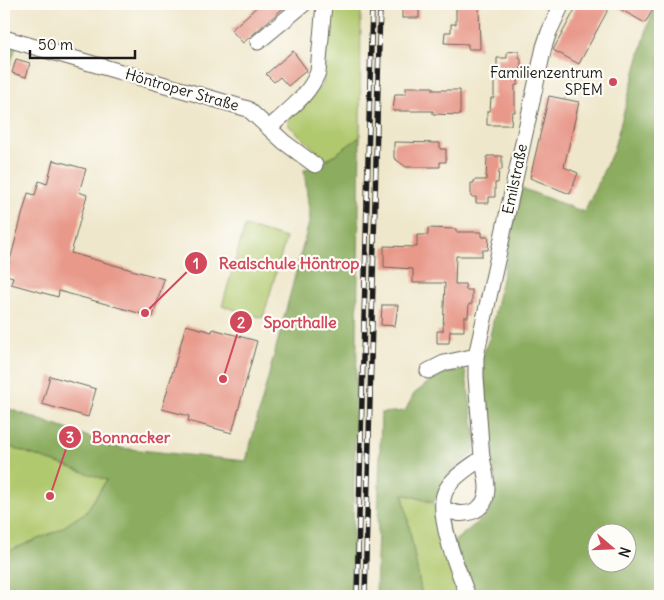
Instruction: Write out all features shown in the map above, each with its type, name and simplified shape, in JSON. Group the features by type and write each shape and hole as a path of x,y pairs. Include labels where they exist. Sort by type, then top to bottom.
{"street":[{"path":"258,42 304,4"},
{"path":"268,128 302,98 315,82 318,72 324,4"},
{"name":"Emilstraße","path":"444,509 457,514 468,514 479,509 486,500 487,488 482,458 476,356 544,47 562,4"},
{"name":"Höntroper Straße","path":"4,38 248,109 284,142 315,165"},
{"path":"428,371 444,364 476,356"},
{"path":"468,596 452,557 444,509 445,492 452,482 482,458"}],"green space":[{"path":"330,4 361,4 360,137 327,160 288,125 288,118 323,84"},
{"path":"656,4 660,4 660,596 476,596 453,542 488,514 496,485 479,366 490,336 521,188 584,212 613,151 648,25"},
{"path":"4,44 16,47 4,84"},
{"path":"360,137 351,596 4,596 4,553 57,531 86,512 107,480 4,445 4,407 120,448 246,461 310,219 304,170 327,160"},
{"path":"245,226 286,238 263,318 222,306"},
{"path":"465,370 476,439 472,455 449,474 434,502 403,494 422,596 376,596 381,413 405,411 414,394 440,373"},
{"path":"4,445 107,479 86,512 57,531 4,553"},
{"path":"403,494 433,503 466,596 422,596"}],"building":[{"path":"260,4 288,4 243,43 231,30"},
{"path":"402,4 419,4 419,18 402,18"},
{"path":"456,4 479,4 480,49 468,49 468,44 444,43 445,32 451,32 451,24 456,24"},
{"path":"578,4 611,4 579,64 553,50"},
{"path":"611,4 647,4 654,8 645,23"},
{"path":"293,51 307,70 288,86 280,77 274,82 266,74"},
{"path":"519,51 521,72 518,72 518,85 515,85 515,112 512,112 511,125 487,125 487,111 490,111 491,98 494,98 494,71 497,71 497,58 507,58 507,52"},
{"path":"16,59 30,63 26,77 12,73"},
{"path":"406,87 460,90 460,115 433,114 433,111 393,111 395,94 406,94"},
{"path":"549,96 579,102 564,167 578,173 570,194 530,178"},
{"path":"394,142 440,143 440,149 446,149 446,162 440,162 440,167 406,167 394,158"},
{"path":"487,156 502,156 502,170 499,170 498,183 495,183 495,197 489,197 489,203 476,203 476,197 471,197 471,183 474,183 474,180 486,180"},
{"path":"53,160 86,169 79,192 87,195 71,253 164,279 153,317 59,291 58,297 11,284 13,277 6,275 28,193 35,195 39,181 47,184"},
{"path":"428,228 456,229 456,232 482,232 482,237 489,237 488,250 482,250 482,256 456,256 455,284 465,284 466,290 472,290 472,304 469,304 468,317 464,317 464,331 450,331 449,343 437,343 437,331 443,331 445,283 413,283 413,269 384,267 384,246 417,247 417,235 428,235"},
{"path":"382,305 398,305 395,326 381,325"},
{"path":"186,325 212,332 213,329 257,341 232,433 188,421 189,416 162,409"},
{"path":"50,376 96,389 88,417 42,404"}],"railway":[{"path":"357,596 372,4"},
{"path":"365,596 380,4"}],"place":[{"name":"Familienzentrum SPEM","path":"613,82"},
{"name":"Realschule Höntrop","path":"145,313"},
{"name":"Sporthalle","path":"223,379"},
{"name":"Bonnacker","path":"50,496"}]}
